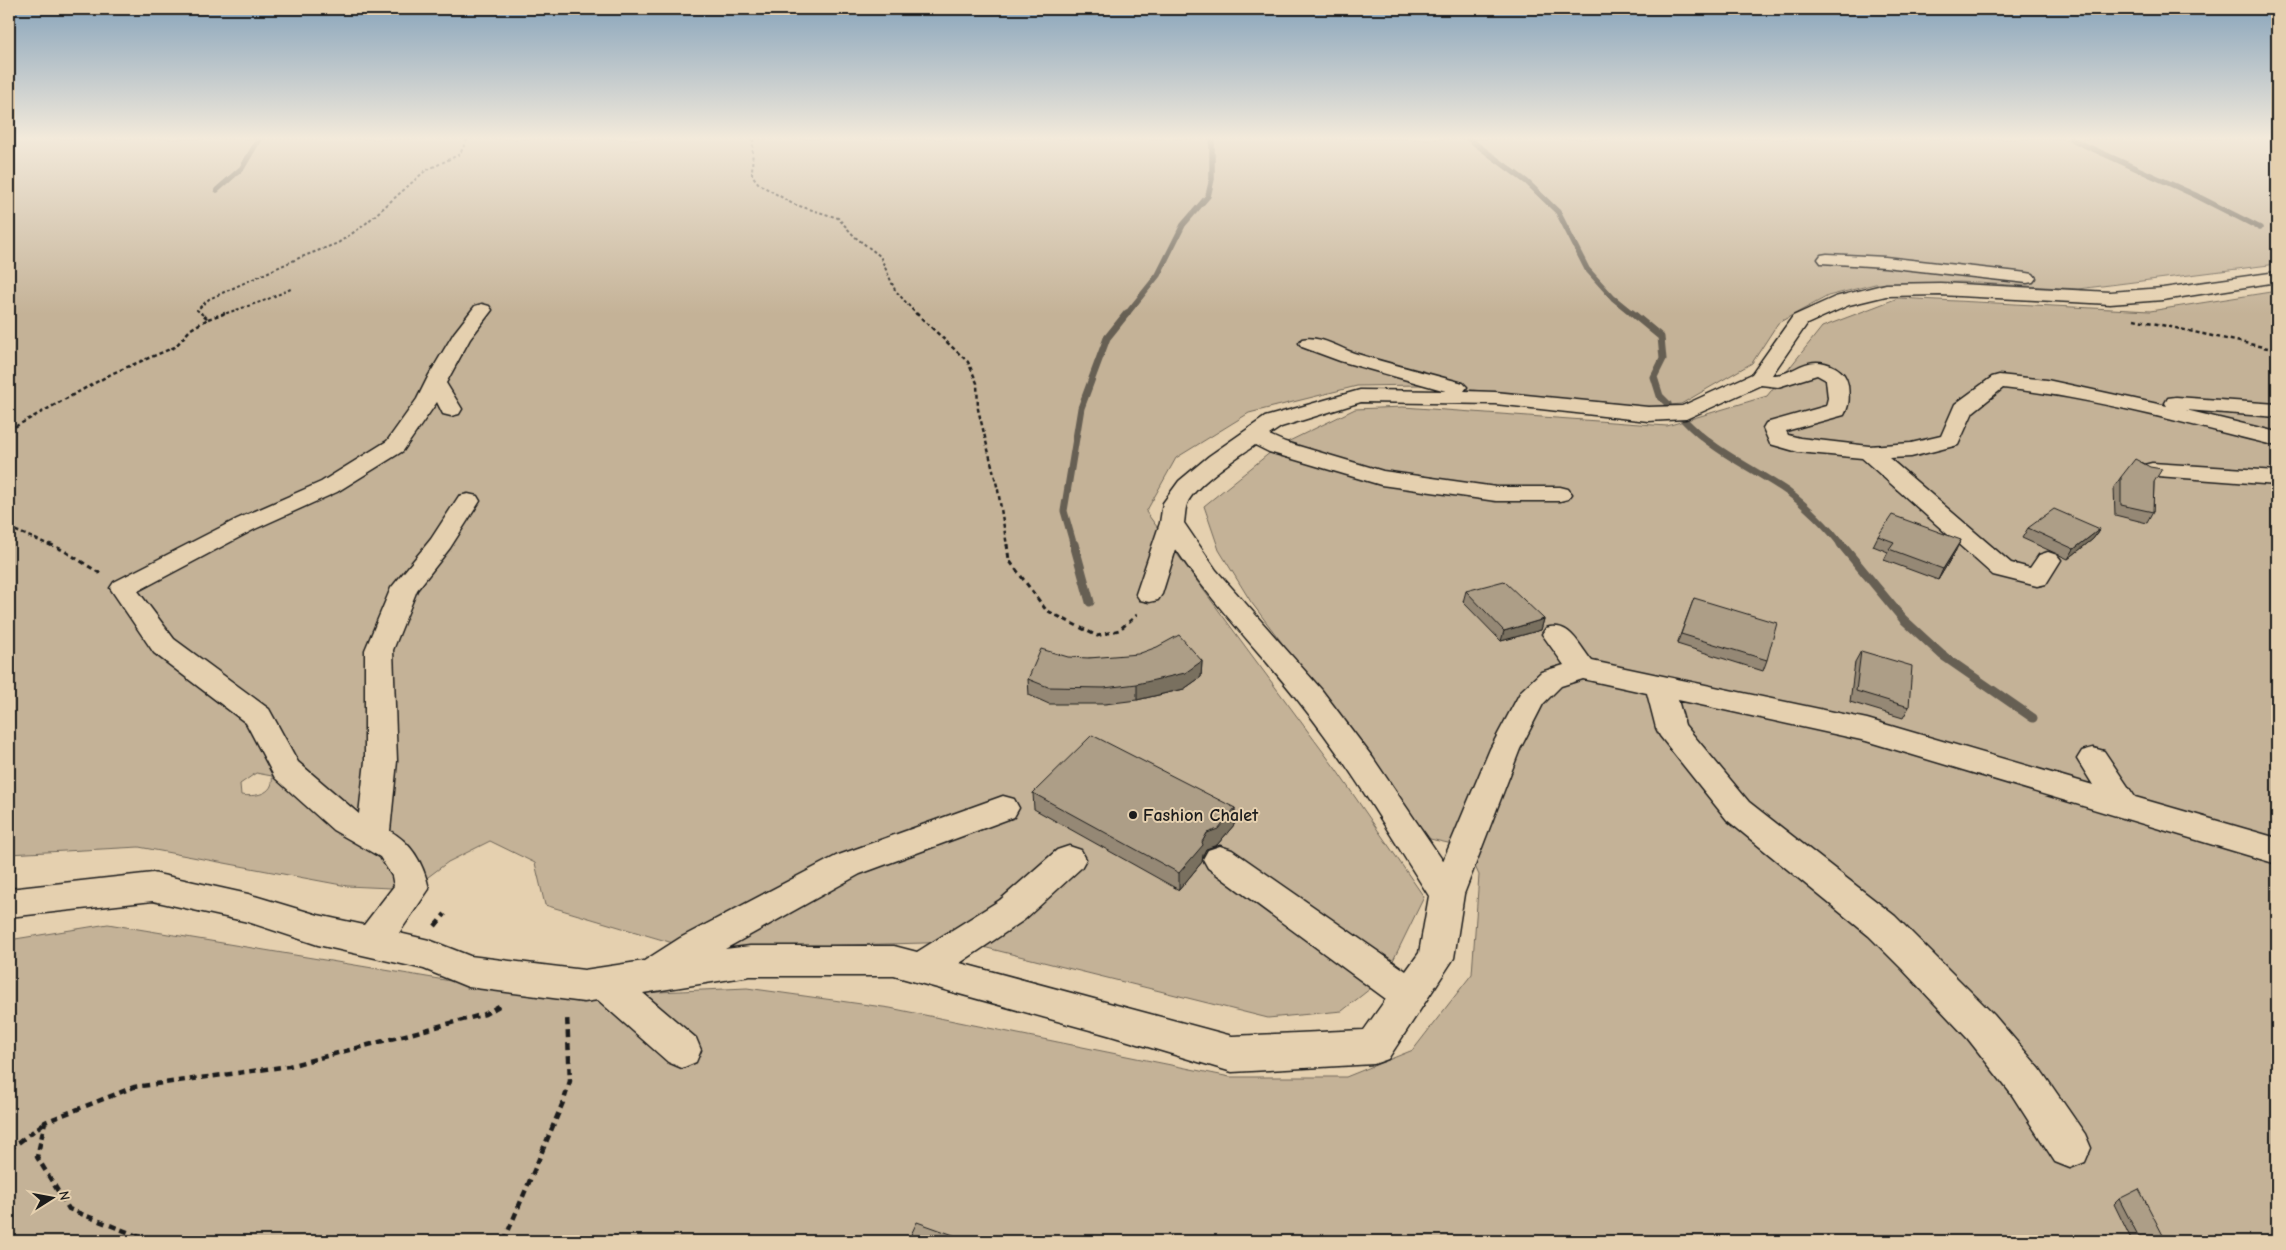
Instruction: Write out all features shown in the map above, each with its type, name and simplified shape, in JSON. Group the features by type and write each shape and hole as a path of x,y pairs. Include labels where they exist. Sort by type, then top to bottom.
{"street":[{"path":"1827,259 1885,262 2045,280 2140,296"},
{"path":"1148,594 1172,523 1175,503 1187,486 1218,461 1273,422 1360,396 1495,398 1648,414 1686,412 1759,378 1800,320 1842,301 1886,290 1940,289 2110,298 2140,296 2277,277"},
{"path":"372,942 412,889 409,874 392,848 344,821 286,770 258,716 164,646 123,588 246,524 329,487 395,446 428,399 433,371 482,310"},
{"path":"1309,344 1348,357 1495,398"},
{"path":"1759,378 1778,381 1806,369 1828,370 1836,377 1839,398 1836,410 1774,428 1778,439 1798,446 1869,453 1910,450 1950,440 1963,409 1999,381 2047,386 2125,402 2277,439"},
{"path":"433,371 451,409"},
{"path":"2125,402 2238,406 2277,410"},
{"path":"1254,436 1278,447 1381,478 1496,494 1560,494"},
{"path":"1869,453 2002,569 2037,578 2048,560"},
{"path":"2152,470 2277,478"},
{"path":"373,838 381,761 379,650 404,588 441,543 468,501"},
{"path":"1172,523 1207,576 1311,696 1362,766 1448,894"},
{"path":"1556,634 1582,669"},
{"path":"9,903 153,887 248,908 318,930 429,955 468,971 584,986 750,961 894,961 1108,1018 1232,1054 1374,1047 1436,958 1448,894 1505,750 1531,698 1551,678 1582,669 1867,730 2277,851"},
{"path":"1659,684 1671,728 1738,811 1882,926 1915,958 1987,1034 2026,1082 2070,1148"},
{"path":"2093,759 2123,805"},
{"path":"648,976 693,949 848,865 1003,808"},
{"path":"922,968 1012,910 1069,859"},
{"path":"1220,859 1410,995"},
{"path":"605,983 682,1050"}],"path":[{"path":"208,319 197,310 208,299 338,242 363,226 395,197"},
{"path":"782,197 793,204 838,218 855,237 880,256 895,290 918,316 968,362 978,383 978,409 998,490 1009,560 1046,610 1097,636 1120,630"},
{"path":"9,430 113,373 175,347 191,329 208,319 266,300 293,288"},
{"path":"2128,318 2277,350"},
{"path":"9,528 63,550 123,588"},
{"path":"9,1150 45,1122 134,1087 288,1066 485,1014 515,997 550,981 570,1081 564,1100 504,1241"},
{"path":"45,1122 37,1157 69,1208 150,1241"}],"shaded area":[{"path":"9,197 2277,197 2277,264 2078,289 1960,282 1875,284 1828,296 1778,323 1752,363 1681,404 1648,407 1420,385 1357,386 1249,413 1176,458 1146,512 1335,768 1424,897 1385,977 1342,1011 1268,1018 963,942 693,949 545,905 535,863 490,841 448,862 412,889 347,886 139,847 9,854","holes":["256,773 272,776 272,782 267,791 252,796 241,795 240,784"]},
{"path":"2277,291 2277,1241 9,1241 9,940 108,924 547,997 747,988 890,1008 1230,1077 1346,1077 1413,1050 1472,974 1479,875 1466,847 1430,839 1251,602 1219,550 1204,506 1277,447 1355,409 1403,407 1667,426 1767,396 1822,327 1898,298 2150,311"}],"building":[{"path":"2135,459 2150,467 2162,469 2154,482 2153,512 2121,505 2121,477"},
{"path":"2054,509 2100,529 2074,549 2028,528"},
{"path":"1892,515 1961,540 1943,569 1889,549 1894,542 1878,536"},
{"path":"1504,581 1544,619 1504,631 1466,591"},
{"path":"1694,598 1777,623 1767,660 1681,634"},
{"path":"1179,635 1202,661 1185,673 1137,684 1104,688 1048,687 1028,679 1041,649 1068,657 1089,658 1138,654 1157,647"},
{"path":"1861,651 1912,666 1909,707 1856,691"},
{"path":"1092,735 1235,808 1218,829 1207,833 1202,842 1203,845 1179,873 1033,793"},
{"path":"2139,1189 2166,1241 2141,1241 2119,1199"},
{"path":"917,1222 959,1237 958,1241 908,1241"}],"waterway":[{"path":"1126,315 1158,275 1183,225 1207,197"},
{"path":"1543,197 1558,212 1587,269 1613,298 1634,315"},
{"path":"2200,197 2260,228"},
{"path":"1074,546 1064,511 1081,408 1107,338 1127,313"},
{"path":"1632,313 1661,337 1663,359 1654,377 1660,396 1668,404"},
{"path":"1684,420 1720,450 1795,497 1824,524 1842,546"},
{"path":"1074,544 1090,602"},
{"path":"1841,544 1903,619 1942,655 2033,718"}],"place":[{"name":"Fashion Chalet","path":"1133,815"}]}
